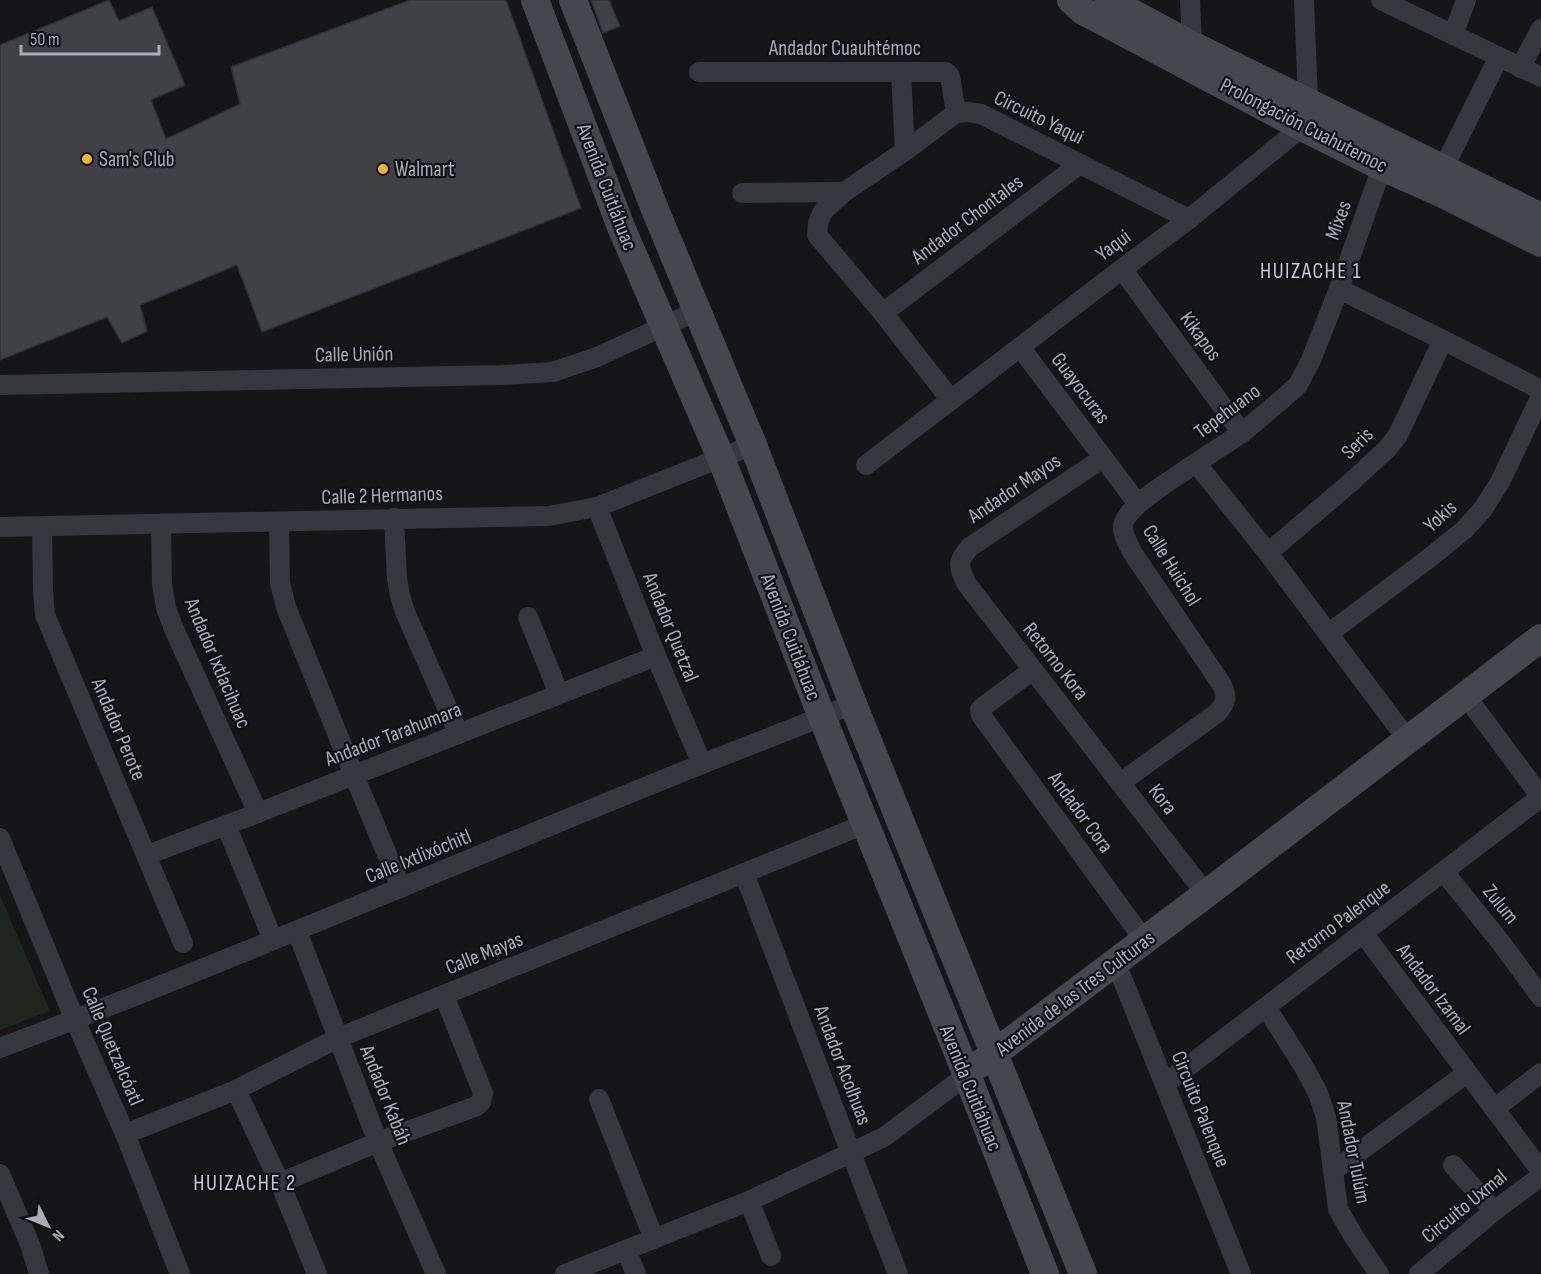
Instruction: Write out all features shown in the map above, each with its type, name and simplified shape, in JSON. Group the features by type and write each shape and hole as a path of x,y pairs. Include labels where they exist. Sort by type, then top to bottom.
{"main road":[{"name":"Avenida Cuitláhuac","path":"535,0 621,227 721,458 864,824 967,1075 1045,1274"},
{"name":"Avenida Cuitláhuac","path":"573,0 1083,1274"},
{"name":"Prolongación Cuahutemoc","path":"1071,0 1083,10 1305,114 1443,169 1541,217"},
{"name":"Prolongación Cuahutemoc","path":"1108,0 1192,45 1305,114 1382,166 1541,243"},
{"name":"Avenida de las Tres Culturas","path":"967,1075 1541,638"}],"street":[{"path":"1190,0 1192,45"},
{"path":"1304,0 1305,114"},
{"path":"1381,0 1541,78"},
{"path":"1454,35 1466,0"},
{"path":"1521,68 1541,28"},
{"path":"1443,169 1499,57"},
{"name":"Andador Cuauhtémoc","path":"699,72 948,73 956,113"},
{"path":"901,72 905,151"},
{"path":"866,465 951,400 883,313 817,235 818,223 824,211 844,192 956,113"},
{"name":"Circuito Yaqui","path":"956,113 981,114 1189,219"},
{"name":"Yaqui","path":"951,400 1189,219 1305,114"},
{"name":"Andador Chontales","path":"883,313 1080,164"},
{"name":"Mixes","path":"1339,289 1382,166"},
{"path":"742,193 844,192"},
{"name":"Kikapos","path":"1122,269 1242,433"},
{"path":"1339,289 1541,390"},
{"name":"Tepehuano","path":"1339,289 1311,360 1298,385 1242,433 1196,464 1268,553 1407,739"},
{"name":"Calle Unión","path":"0,386 553,372 597,357 697,311"},
{"name":"Seris","path":"1268,553 1387,449 1398,435 1443,340"},
{"name":"Guayocuras","path":"1020,347 1103,458"},
{"name":"Yokis","path":"1328,634 1464,530 1483,509 1500,482 1541,396"},
{"name":"Calle 2 Hermanos","path":"0,527 549,516 597,507 753,445"},
{"name":"Calle Huichol","path":"1103,458 1138,504 1123,523 1122,530 1132,552 1222,685 1226,692 1226,700"},
{"name":"Andador Mayos","path":"959,564 962,556 970,547 1103,458"},
{"path":"1138,504 1196,464"},
{"name":"Andador Quetzal","path":"597,507 702,764"},
{"path":"394,518 400,595 405,612 459,734"},
{"path":"279,522 280,583 286,607 401,888"},
{"name":"Andador Ixtlacihuac","path":"161,524 162,584 166,608 258,813"},
{"name":"Andador Perote","path":"42,527 45,615 183,943"},
{"name":"Retorno Kora","path":"959,564 966,583 1120,783"},
{"path":"528,616 559,694"},
{"name":"Andador Tarahumara","path":"147,855 656,656"},
{"name":"Andador Cora","path":"1033,670 980,710 981,715 1144,940"},
{"path":"1466,696 1541,797"},
{"name":"Kora","path":"1206,894 1120,783 1217,713 1226,700"},
{"name":"Calle Ixtlixóchitl","path":"0,1048 297,931 853,704"},
{"name":"Retorno Palenque","path":"1165,1084 1541,797"},
{"name":"Calle Mayas","path":"125,1134 236,1090 338,1038 864,824"},
{"path":"226,825 273,940"},
{"name":"Calle Quetzalcóatl","path":"0,838 125,1134 180,1274"},
{"name":"Zulum","path":"1444,872 1541,997"},
{"name":"Andador Acolhuas","path":"744,873 898,1274"},
{"name":"Andador Kabáh","path":"297,931 378,1142 436,1274"},
{"name":"Andador Izamal","path":"1363,933 1467,1072"},
{"name":"Circuito Palenque","path":"1116,963 1241,1274"},
{"path":"280,1183 378,1142 477,1106 482,1102 483,1093 444,995"},
{"name":"Andador Tulúm","path":"1266,1007 1318,1093 1326,1117 1338,1209 1379,1274"},
{"path":"1333,1171 1467,1072"},
{"name":"Circuito Uxmal","path":"1467,1072 1541,1171"},
{"path":"1494,1109 1541,1073"},
{"name":"Avenida de las Tres Culturas","path":"565,1274 748,1201 884,1137 967,1075"},
{"path":"236,1090 280,1183 317,1274"},
{"path":"599,1099 654,1239"},
{"path":"1453,1165 1494,1211"},
{"path":"0,1174 31,1247 39,1274"},
{"name":"Circuito Uxmal","path":"1419,1274 1494,1211 1541,1176"},
{"path":"748,1201 771,1256"},
{"path":"626,1250 636,1274"}],"shaded area":[{"path":"0,895 50,1011 0,1030"}],"building":[{"path":"109,0 119,21 152,7 185,85 151,100 166,139 240,104 231,67 410,0 506,0 581,208 262,332 237,265 140,305 147,331 122,343 107,317 0,360 0,45"},
{"path":"591,0 609,0 620,26 603,33"}],"place":[{"name":"Sam's Club","path":"87,159"},
{"name":"Walmart","path":"383,169"}],"district":[{"name":"HUIZACHE 1","path":"1311,270"},
{"name":"HUIZACHE 2","path":"245,1182"}]}
